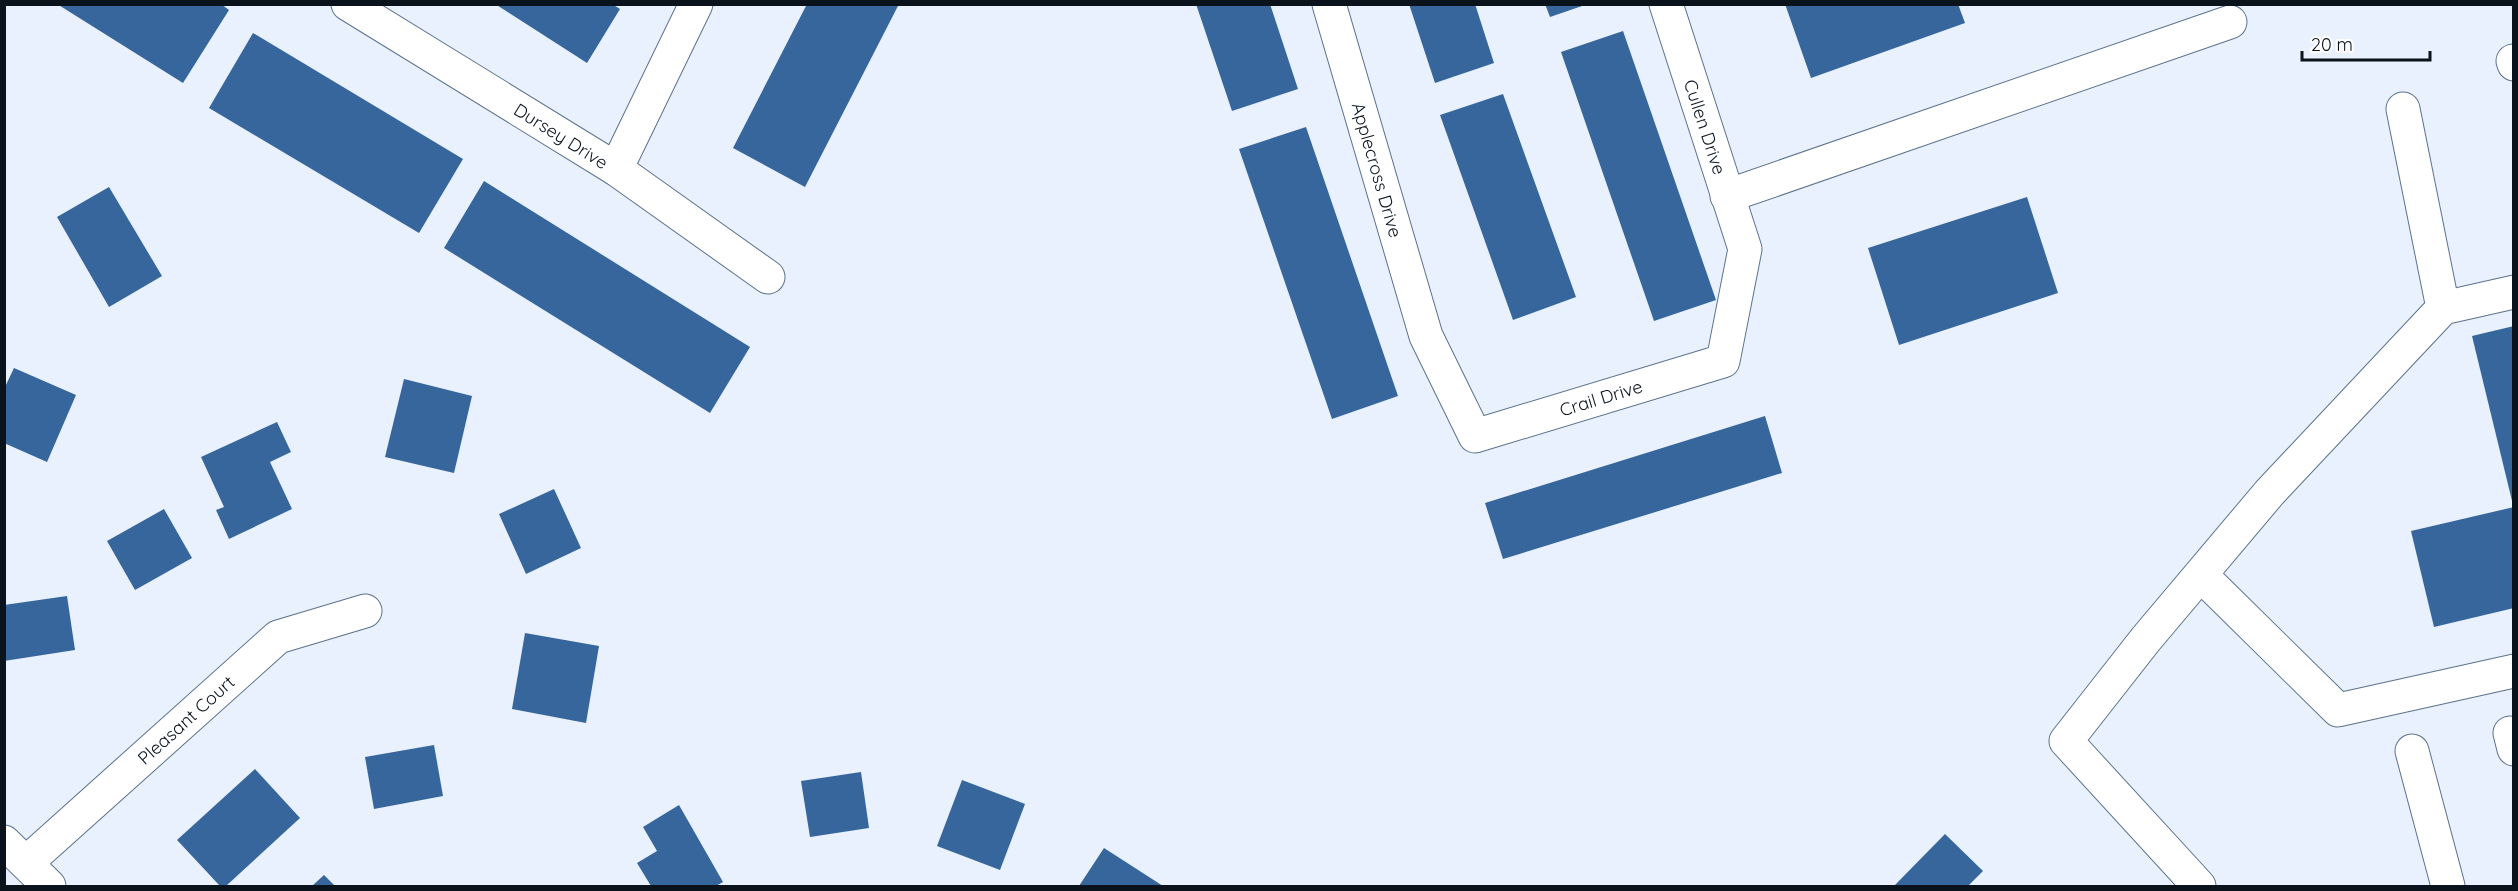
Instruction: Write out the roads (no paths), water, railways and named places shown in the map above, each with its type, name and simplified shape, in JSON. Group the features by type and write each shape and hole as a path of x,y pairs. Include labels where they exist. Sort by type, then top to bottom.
{"street":[{"name":"Dursey Drive","path":"348,4 616,170 768,277"},
{"path":"616,170 696,4"},
{"name":"Applecross Drive","path":"1329,4 1426,336"},
{"name":"Cullen Drive","path":"1666,4 1745,249"},
{"path":"1727,196 2230,22"},
{"path":"2403,109 2444,308"},
{"name":"Crail Drive","path":"1426,336 1475,436 1724,361 1745,249"},
{"path":"2199,886 2066,741 2146,639 2270,492 2444,308 2514,292"},
{"path":"2200,575 2338,710 2514,671"},
{"name":"Pleasant Court","path":"15,853 278,637 365,611"},
{"path":"2412,751 2448,886"},
{"path":"15,853 49,886"}]}
